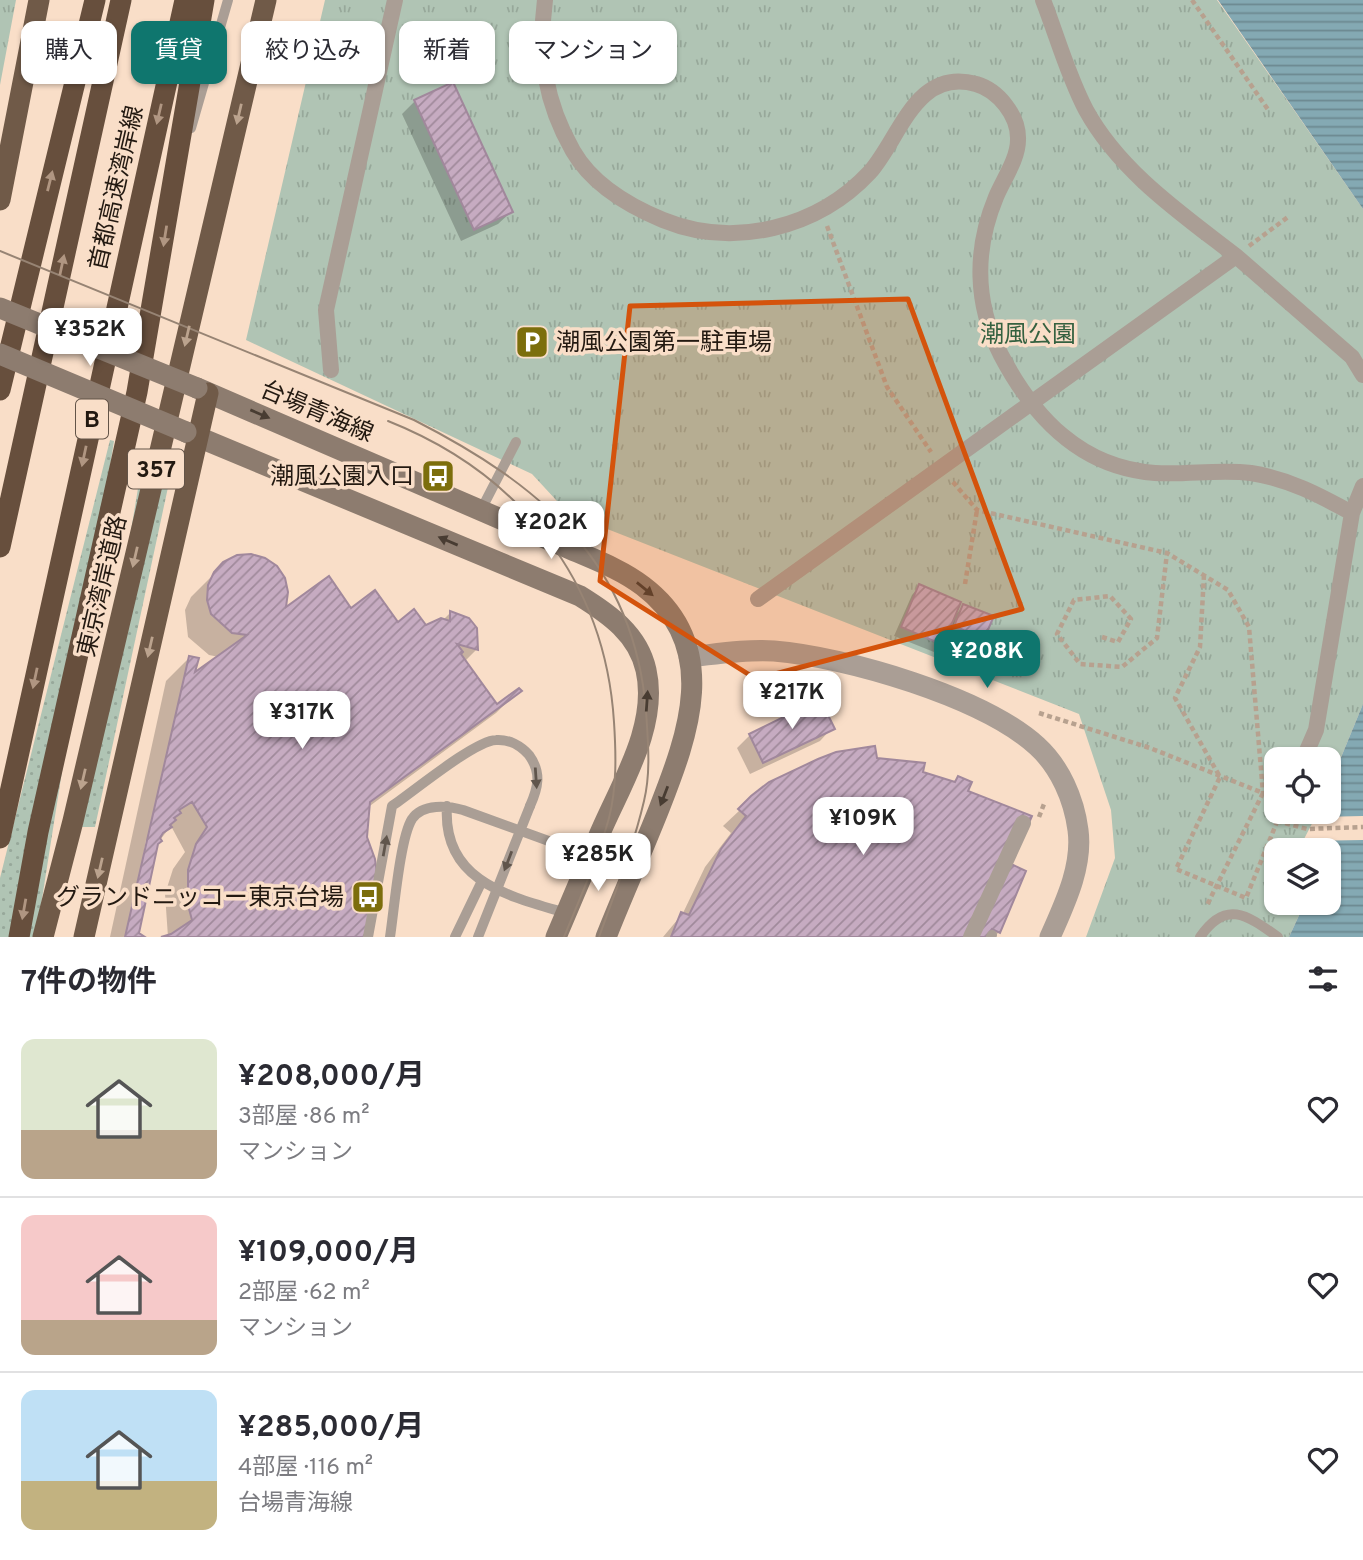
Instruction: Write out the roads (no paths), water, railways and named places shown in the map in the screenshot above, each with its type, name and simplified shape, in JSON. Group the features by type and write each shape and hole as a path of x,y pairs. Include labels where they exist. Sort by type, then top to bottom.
{"highway":[{"path":"0,200 39,0"},
{"path":"89,21 95,0"},
{"name":"首都高速湾岸線","path":"0,547 121,0"},
{"name":"首都高速湾岸線","path":"0,838 186,0"},
{"path":"19,937 38,832 137,392 204,0"},
{"name":"東京湾岸道路","path":"43,937 76,808 266,0"},
{"path":"0,390 74,84"},
{"name":"357","path":"84,937 202,390"}],"main road":[{"name":"台場青海線","path":"0,308 202,390 481,510 603,564 645,587 678,627 690,657 693,688 691,718 681,753 606,937"},
{"path":"0,354 580,596 621,624 635,643 646,670 648,704 637,749 556,937"}],"street":[{"path":"331,370 326,310 395,0"},
{"path":"545,0 542,65 549,101 577,158 605,187 634,207 696,232 729,234 764,230 821,210 855,187 873,169 916,100 936,87 957,80 979,84 999,97 1013,115 1018,139 984,236 979,266 980,298 987,324 1002,357 1031,400 1062,436 1086,456 1122,470 1159,473 1250,473 1295,483 1352,513"},
{"path":"1043,0 1086,111 1117,153 1158,195 1236,256 1352,357 1363,374"},
{"path":"758,599 1031,400 1236,256"},
{"path":"1308,747 1315,730 1352,513 1363,485"},
{"path":"690,657 772,651 858,665 974,708 1026,736 1059,773 1068,791 1078,833 1071,884 1050,937"},
{"path":"971,937 990,926 1023,823"}],"lane":[{"path":"86,0 86,21"},
{"path":"170,201 228,0"},
{"path":"481,510 516,442"},
{"path":"368,937 392,806 477,747 497,739 517,744 535,765 538,787 478,937"},
{"path":"390,937 413,818 424,810 447,806 590,856"},
{"path":"447,806 445,826 454,853 482,881 497,892 566,913"},
{"path":"455,937 482,881"},
{"path":"1200,937 1209,924 1228,913 1244,915 1278,937"}],"water":[{"path":"1218,0 1363,0 1363,209"},
{"path":"1363,704 1363,937 1289,937 1299,915 1341,915 1341,838 1308,838 1314,824 1341,824 1341,757"}],"tram line":[{"path":"0,251 414,420 501,471 539,501 572,533 600,570 622,611 638,658 647,722 648,768 644,801 599,937"},
{"path":"388,421 435,443 477,470 515,502 547,538 573,578 593,622 607,670 614,722 615,782 605,833 564,937"}],"place":[{"name":"潮風公園第一駐車場","path":"532,342"},
{"name":"潮風公園入口","path":"438,476"},
{"name":"グランドニッコー東京台場","path":"368,897"}],"park label":[{"name":"潮風公園","path":"1028,334"}]}
